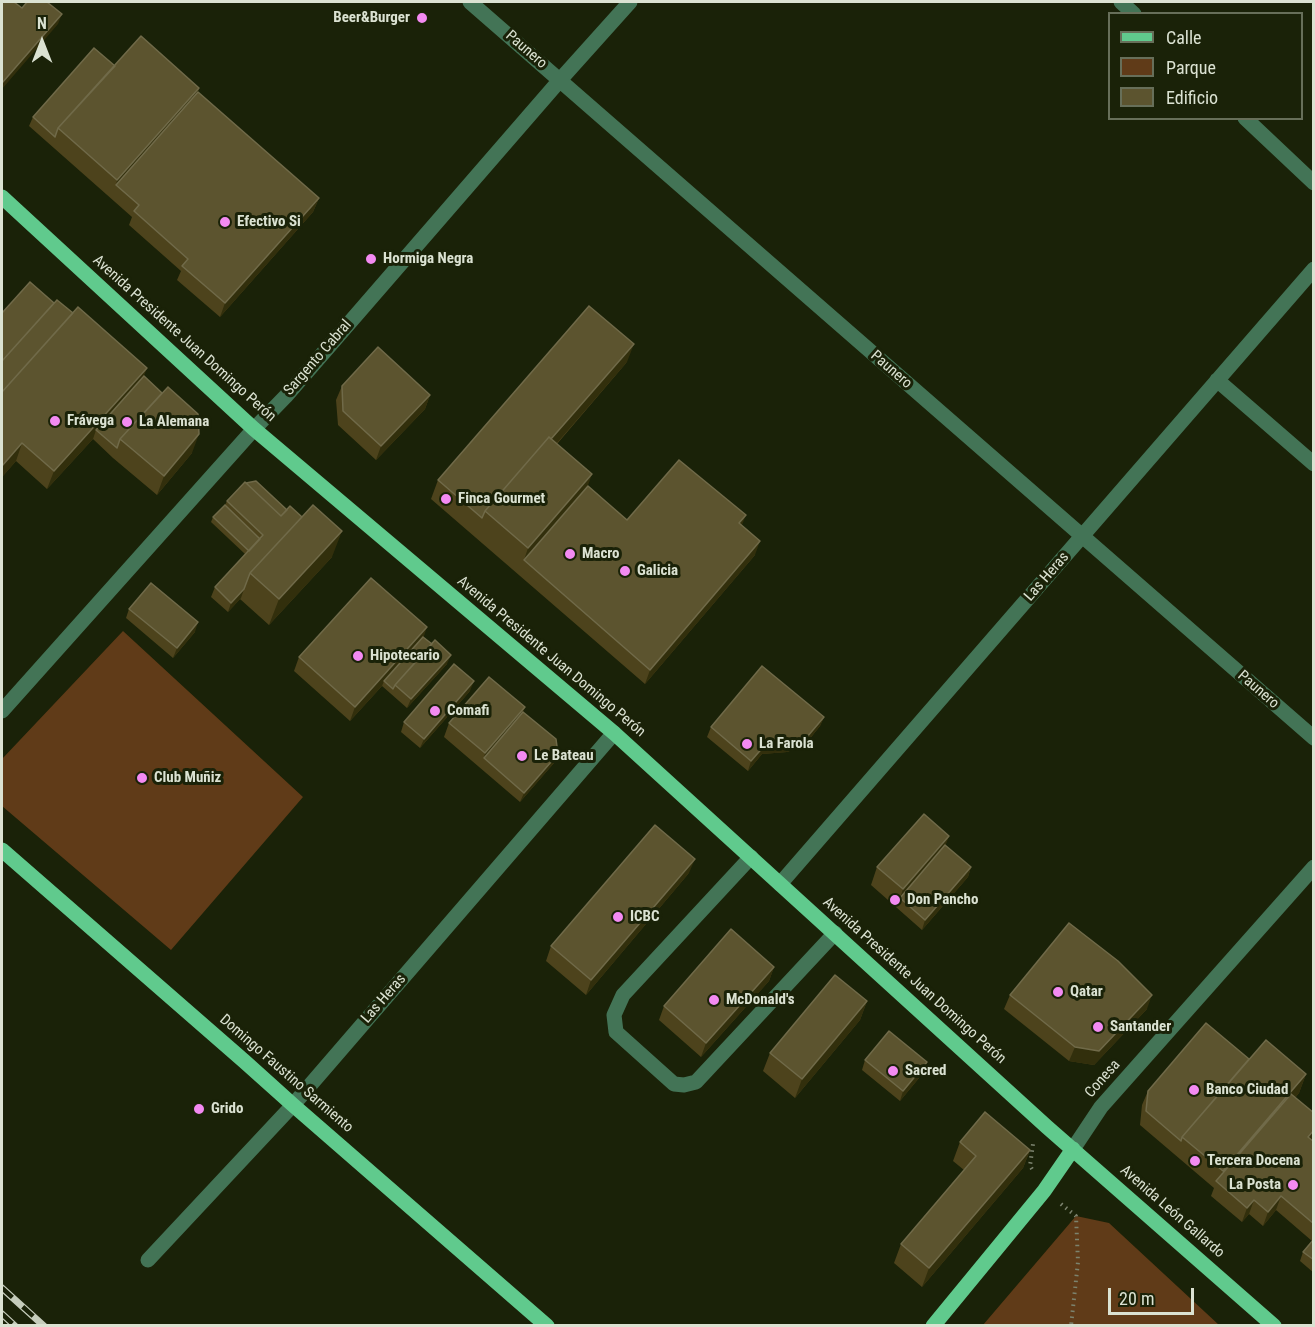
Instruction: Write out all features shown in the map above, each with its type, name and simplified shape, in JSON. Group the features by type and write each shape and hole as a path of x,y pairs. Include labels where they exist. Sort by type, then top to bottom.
{"main road":[{"name":"Avenida Presidente Juan Domingo Perón","path":"2,197 254,429 614,733 1072,1149"},
{"name":"Domingo Faustino Sarmiento","path":"2,850 548,1326"},
{"name":"Conesa","path":"933,1326 1044,1191 1072,1149"},
{"name":"Avenida León Gallardo","path":"1072,1149 1274,1326"}],"street":[{"name":"Paunero","path":"470,2 1314,738"},
{"name":"Sargento Cabral","path":"2,711 286,396 630,2"},
{"path":"1247,120 1314,183"},
{"name":"Las Heras","path":"780,884 1314,269"},
{"path":"1217,380 1314,464"},
{"name":"Las Heras","path":"148,1260 292,1105 614,733"},
{"path":"751,857 623,995 614,1016 616,1032 674,1084 684,1085 696,1082 835,933"},
{"name":"Conesa","path":"1072,1149 1101,1107 1314,867"}],"path":[{"path":"1047,1127 1033,1145 1030,1166 1044,1191 1077,1216 1078,1262 1071,1326"}],"green space":[{"name":"Club Muñiz","path":"123,631 303,797 171,950 2,806 2,759"},
{"path":"1076,1216 1109,1223 1219,1325 983,1325"}],"building":[{"path":"2,2 14,2 22,8 27,2 47,2 62,14 2,83"},
{"path":"141,36 199,88 117,180 58,128"},
{"path":"94,48 115,66 58,128 55,137 33,117"},
{"path":"198,92 319,198 225,303 182,266 188,259 134,211 139,205 116,185"},
{"path":"30,282 54,303 2,361 2,313"},
{"path":"57,300 73,313 2,392 2,361"},
{"path":"589,306 634,344 551,439 549,437 485,511 482,518 438,480"},
{"name":"Frávega","path":"78,307 147,368 54,471 22,443 2,466 2,392"},
{"path":"378,347 430,395 381,446 343,411 342,386"},
{"name":"La Alemana","path":"144,376 162,393 120,439 117,448 96,430"},
{"path":"168,387 198,414 199,434 164,476 120,439"},
{"path":"549,437 592,474 528,548 485,511"},
{"path":"679,460 746,515 739,523 760,541 650,670 524,560 588,486 627,520"},
{"path":"256,481 287,510 281,516 246,483"},
{"path":"245,482 281,516 290,506 302,517 250,573 244,589 231,603 215,587 263,535 227,501"},
{"path":"225,505 260,539 249,551 213,517"},
{"path":"313,505 342,531 279,599 250,573"},
{"name":"Hipotecario","path":"371,578 427,627 355,707 299,657"},
{"path":"151,583 198,622 177,648 129,609"},
{"path":"423,637 432,644 393,689 384,681"},
{"path":"435,640 451,655 411,699 395,685"},
{"name":"Comafi","path":"454,664 474,681 424,739 404,722"},
{"path":"762,666 824,717 807,737 791,742 765,745 751,761 711,727"},
{"path":"489,677 525,707 485,753 449,723"},
{"name":"Le Bateau","path":"523,712 556,739 558,754 524,793 484,758"},
{"path":"924,814 949,836 903,889 877,867"},
{"name":"ICBC","path":"655,825 695,859 591,980 551,946"},
{"path":"945,845 971,867 925,920 900,898"},
{"path":"1069,923 1118,961 1152,995 1099,1051 1075,1047 1010,995"},
{"name":"McDonald's","path":"731,929 774,967 706,1043 664,1006"},
{"path":"835,975 867,1001 802,1079 770,1053"},
{"name":"Banco Ciudad","path":"1206,1023 1249,1059 1181,1141 1146,1111 1148,1091"},
{"name":"Sacred","path":"889,1031 927,1062 903,1091 865,1060"},
{"path":"1266,1040 1306,1074 1223,1171 1182,1137"},
{"path":"1291,1094 1314,1113 1314,1130 1308,1137 1314,1142 1314,1224 1281,1196 1268,1212 1254,1200 1247,1208 1216,1181"},
{"path":"985,1112 1030,1150 929,1268 901,1244 976,1156 960,1142"},
{"path":"1314,1239 1314,1260 1303,1252"}],"railway":[{"path":"2,1288 44,1326"},
{"path":"2,1314 15,1326"}],"place":[{"name":"Beer&Burger","path":"422,18"},
{"name":"Efectivo Si","path":"225,222"},
{"name":"Hormiga Negra","path":"371,259"},
{"name":"Frávega","path":"55,421"},
{"name":"La Alemana","path":"127,422"},
{"name":"Finca Gourmet","path":"446,499"},
{"name":"Macro","path":"570,554"},
{"name":"Galicia","path":"625,571"},
{"name":"Hipotecario","path":"358,656"},
{"name":"Comafi","path":"435,711"},
{"name":"La Farola","path":"747,744"},
{"name":"Le Bateau","path":"522,756"},
{"name":"Club Muñiz","path":"142,778"},
{"name":"Don Pancho","path":"895,900"},
{"name":"ICBC","path":"618,917"},
{"name":"Qatar","path":"1058,992"},
{"name":"McDonald's","path":"714,1000"},
{"name":"Santander","path":"1098,1027"},
{"name":"Sacred","path":"893,1071"},
{"name":"Banco Ciudad","path":"1194,1090"},
{"name":"Grido","path":"199,1109"},
{"name":"Tercera Docena","path":"1195,1161"},
{"name":"La Posta","path":"1293,1185"}]}
